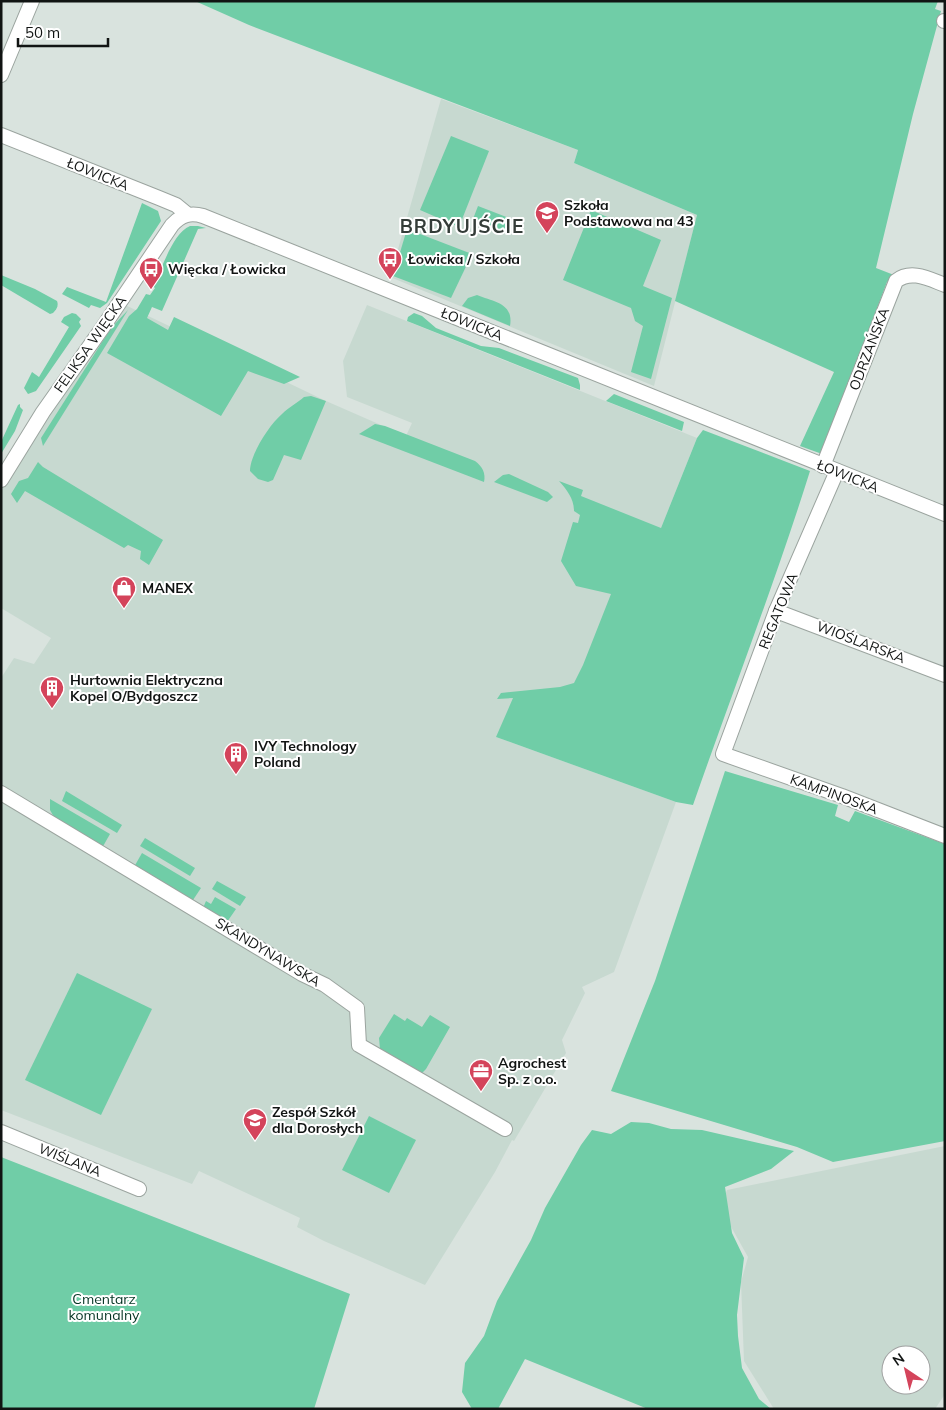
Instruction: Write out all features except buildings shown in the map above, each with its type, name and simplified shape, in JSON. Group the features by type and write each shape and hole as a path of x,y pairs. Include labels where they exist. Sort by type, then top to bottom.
{"street":[{"path":"1,75 32,1"},
{"name":"ŁOWICKA","path":"1,135 180,207 186,214 203,216 945,514"},
{"name":"FELIKSA WIĘCKA","path":"1,480 43,412 165,235 177,219 186,214"},
{"name":"ODRZAŃSKA","path":"823,466 896,281 900,277 914,274 945,285"},
{"name":"REGATOWA","path":"724,754 776,611 837,471"},
{"name":"WIOŚLARSKA","path":"776,611 945,674"},
{"name":"KAMPINOSKA","path":"724,754 842,796 945,836"},
{"name":"SKANDYNAWSKA","path":"1,793 302,974 325,985 357,1008 359,1045 505,1129"},
{"name":"WIŚLANA","path":"1,1132 139,1189"}],"shaded area":[{"name":"Szkoła Podstawowa na 43","path":"441,99 578,150 574,163 697,215 654,386 390,277"},
{"path":"121,303 326,401 406,436 412,423 347,397 343,361 367,305 697,438 661,528 580,687 496,737 676,802 614,972 582,987 585,993 562,1040 566,1053 425,1285 324,1241 297,1227 300,1218 199,1171 192,1184 1,1110 1,678 14,658 34,664 51,638 1,608 1,482"},
{"path":"945,1146 945,1394 935,1409 774,1409 744,1361 741,1282 748,1257 720,1207 727,1190"}],"green space":[{"path":"195,1 938,1 935,9 941,11 913,114 876,268 894,275 887,282 822,454 800,446 834,372 675,301 697,215 574,163 578,150 249,25"},
{"path":"451,136 489,151 459,227 420,210"},
{"path":"142,203 158,211 161,221 107,303 100,308 91,305 89,308 62,294 67,287 106,302"},
{"path":"478,206 509,218 504,231 473,219"},
{"path":"591,210 661,240 643,286 672,298 651,379 631,372 643,326 635,321 631,308 563,280"},
{"path":"190,226 206,228 198,229 162,311 152,307 147,318 168,330 174,317 300,377 284,384 248,371 221,416 107,353 129,316 137,309 146,294 150,295 155,288 152,286 173,244 183,230"},
{"path":"407,229 472,254 451,298 393,276"},
{"path":"1,275 35,289 57,301 56,309 50,314 1,285"},
{"path":"477,295 501,304 506,308 509,312 510,326 462,306 468,298"},
{"path":"128,310 43,446 41,438 111,328"},
{"path":"72,313 81,319 79,322 81,326 36,391 28,394 24,388 32,372 39,377 69,327 61,322 64,317"},
{"path":"414,313 422,316 436,328 481,346 499,348 578,378 580,390 407,321 408,317"},
{"path":"614,394 684,422 682,431 606,401"},
{"path":"311,396 326,401 301,460 284,455 273,480 268,482 258,479 250,471 251,464 266,433 287,409 304,397"},
{"path":"20,404 23,410 15,431 1,454 1,442"},
{"path":"375,424 385,426 475,461 483,470 484,482 359,434"},
{"path":"703,430 810,471 768,596 693,805 676,802 496,737 513,698 497,699 501,693 560,687 574,683 611,594 576,586 561,561 573,522 578,523 580,515 574,511 570,495 559,481 583,490 581,496 661,528 697,438"},
{"path":"38,462 43,467 163,540 149,565 140,559 141,551 128,545 124,548 25,491 17,503 11,494 19,481 28,478"},
{"path":"509,474 548,492 553,497 547,502 494,482 503,475"},
{"path":"725,771 838,805 835,816 849,822 855,811 945,844 945,1141 833,1162 797,1147 611,1091 655,981"},
{"path":"66,791 122,825 117,833 62,801"},
{"path":"50,799 110,834 102,848 55,819 50,810"},
{"path":"145,838 195,868 190,876 140,846"},
{"path":"142,853 201,888 193,900 134,867"},
{"path":"217,881 246,897 240,906 212,889"},
{"path":"215,897 236,909 227,922 203,908 206,901 211,904"},
{"path":"77,973 152,1009 101,1115 25,1080"},
{"path":"394,1014 405,1021 407,1018 422,1027 430,1015 450,1027 426,1069 421,1074 380,1049 379,1038"},
{"path":"369,1116 416,1140 389,1193 342,1170"},
{"path":"631,1122 649,1123 671,1129 702,1130 794,1151 771,1169 725,1187 732,1233 744,1258 737,1315 742,1368 759,1399 771,1409 648,1409 525,1359 498,1409 472,1409 462,1392 465,1363 484,1336 497,1301 531,1240 545,1208 581,1145 592,1130 611,1134"},
{"name":"Cmentarz komunalny","path":"1,1157 350,1294 314,1409 1,1409"}],"place":[{"name":"Szkoła Podstawowa na 43","path":"547,234"},
{"name":"Łowicka / Szkoła","path":"390,280"},
{"name":"Więcka / Łowicka","path":"151,290"},
{"name":"MANEX","path":"124,609"},
{"name":"Hurtownia Elektryczna Kopel O/Bydgoszcz","path":"52,709"},
{"name":"IVY Technology Poland","path":"236,775"},
{"name":"Agrochest Sp. z o.o.","path":"481,1092"},
{"name":"Zespół Szkół dla Dorosłych","path":"255,1141"}],"district":[{"name":"BRDYUJŚCIE","path":"462,226"}]}
